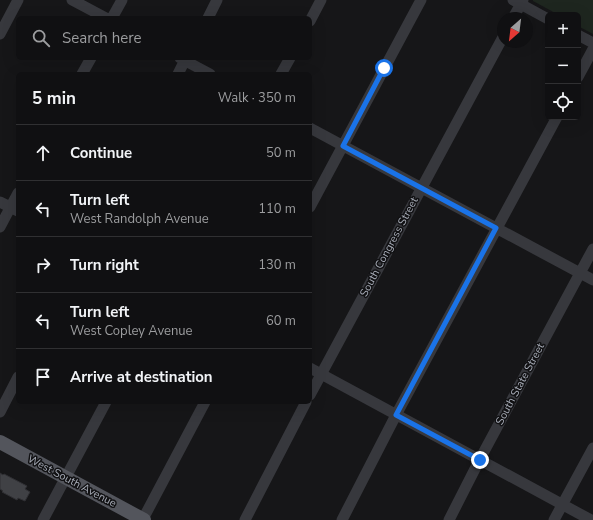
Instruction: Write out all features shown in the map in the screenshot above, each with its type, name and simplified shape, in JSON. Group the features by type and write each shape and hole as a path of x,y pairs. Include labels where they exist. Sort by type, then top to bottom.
{"main road":[{"name":"West South Avenue","path":"0,442 144,520"}],"street":[{"path":"0,34 18,0"},
{"path":"72,0 102,16"},
{"path":"113,16 122,0"},
{"path":"209,16 217,0"},
{"path":"312,17 321,0"},
{"path":"312,203 421,0"},
{"path":"515,12 519,1 545,17"},
{"path":"581,37 593,43"},
{"name":"South Congress Street","path":"312,391 497,48"},
{"path":"581,72 593,50"},
{"path":"83,72 90,60"},
{"path":"179,72 184,60"},
{"path":"186,60 207,72"},
{"path":"282,72 289,60"},
{"path":"342,520 396,415 555,120"},
{"path":"312,129 593,280"},
{"path":"0,202 14,209 0,227"},
{"name":"South State Street","path":"449,520 593,249"},
{"path":"312,369 591,520"},
{"path":"0,412 16,381"},
{"path":"44,520 105,404"},
{"path":"144,520 204,404"},
{"path":"245,520 305,404"},
{"path":"554,520 593,448"}],"shaded area":[{"path":"593,0 593,34 581,28 581,12 553,12 533,1"}],"building":[{"path":"0,473 27,486 25,489 30,492 25,501 18,498 17,500 2,492 3,491 0,489"}],"route":[{"path":"384,68 343,146 496,228 396,415 480,460"}]}
